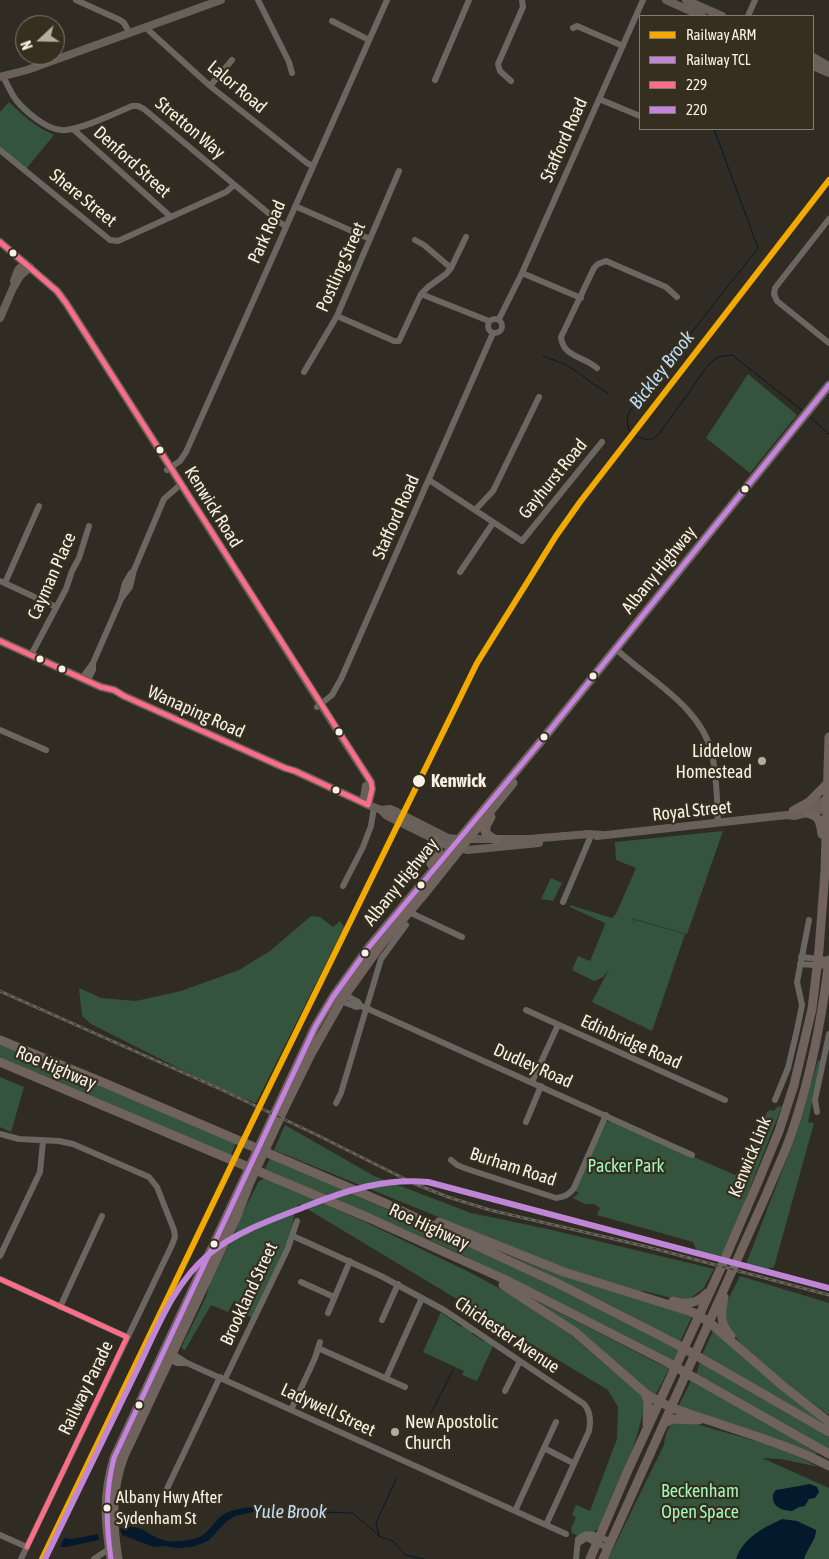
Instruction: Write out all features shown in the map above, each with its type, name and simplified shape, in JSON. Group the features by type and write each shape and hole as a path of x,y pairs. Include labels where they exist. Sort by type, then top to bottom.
{"highway":[{"name":"Albany Highway","path":"111,1559 114,1494 120,1467 168,1355 274,1121 343,997 381,945 409,912 457,845 468,840 812,409 829,385"},
{"name":"Albany Highway","path":"812,409 829,392"},
{"name":"Albany Highway","path":"281,1108 315,1027 343,982 421,884 457,845 618,650"},
{"name":"Kenwick Link","path":"590,1559 647,1427 720,1270 774,1144 790,1100 810,1016 818,962 825,871 829,737"},
{"path":"790,813 809,802 827,783"},
{"path":"496,840 487,834 486,826 507,796 511,785"},
{"path":"807,813 818,818 820,825 820,852 825,871"},
{"path":"421,884 422,876 438,854 438,846 435,840"},
{"name":"Kenwick Link","path":"603,1559 665,1423 792,1133 820,1028 829,962"},
{"name":"Roe Highway","path":"0,1040 387,1204 558,1283 678,1346 829,1432"},
{"name":"Roe Highway","path":"0,1062 361,1214 522,1288 663,1360 829,1454"},
{"path":"387,1204 427,1217 564,1272 634,1293 699,1316 709,1322 783,1386 829,1422"},
{"path":"470,1264 516,1292 575,1332 644,1393 659,1402 671,1408 774,1442 829,1466"},
{"path":"729,1276 722,1308 723,1325 727,1333 752,1358"},
{"path":"634,1293 686,1304 702,1298 712,1288"},
{"path":"644,1393 648,1402 647,1427"},
{"path":"665,1423 674,1419 704,1419"},
{"path":"113,1548 120,1559"}],"main road":[{"path":"666,0 700,15"},
{"path":"686,0 720,15"},
{"path":"4,78 218,1"},
{"path":"814,58 829,66"},
{"path":"814,66 829,74"},
{"name":"Kenwick Road","path":"0,242 58,298 181,487 319,706 366,783 371,806"},
{"name":"Kenwick Road","path":"0,247 26,266"},
{"path":"0,318 13,288 26,266"},
{"name":"Wanaping Road","path":"0,641 105,688 118,691 124,696 295,771 371,806 435,840 457,845"},
{"name":"Royal Street","path":"790,813 794,816 807,813 828,804"},
{"name":"Royal Street","path":"457,845 477,850 590,838 600,835 718,823 790,813 828,804"},
{"name":"Wanaping Road","path":"371,806 390,809 448,838 457,845"},
{"path":"409,827 418,822 422,833"},
{"name":"Royal Street","path":"468,840 600,835"}],"street":[{"path":"76,0 120,20 129,32"},
{"path":"258,0 289,62 292,74"},
{"name":"Park Road","path":"169,469 180,461 186,452 387,0"},
{"path":"434,80 469,0"},
{"path":"511,81 500,71 498,64 524,7 522,0"},
{"name":"Stafford Road","path":"319,706 329,699 336,690 493,333 499,332 502,328 502,322 499,319 522,273 643,0"},
{"path":"748,15 755,0"},
{"path":"332,21 370,40"},
{"path":"573,28 577,26 623,46"},
{"name":"Lalor Road","path":"145,27 210,86 313,166"},
{"path":"210,86 232,60"},
{"name":"Stretton Way","path":"4,78 19,103 32,115 52,128 62,130 73,129 132,106 144,109 286,226"},
{"path":"598,100 639,116"},
{"name":"Denford Street","path":"73,129 171,217"},
{"name":"Shere Street","path":"0,150 110,240 118,241 226,192 234,185"},
{"name":"Postling Street","path":"304,372 337,316 399,171"},
{"path":"295,206 370,239"},
{"path":"829,219 775,288 774,294 777,301 829,343"},
{"path":"337,316 394,341 399,341 421,294 451,268 466,237"},
{"path":"415,240 424,245 451,268"},
{"path":"597,368 590,362 567,351 562,345 561,337 594,268 598,264 606,261 666,287 677,297"},
{"path":"522,273 581,298"},
{"path":"421,294 489,321"},
{"path":"489,321 494,318 499,319"},
{"path":"489,321 488,328 493,333"},
{"path":"475,510 493,490 539,397"},
{"name":"Gayhurst Road","path":"429,480 522,541 602,442"},
{"path":"85,679 93,670 93,663 121,599 130,587 134,570 165,501 181,487"},
{"path":"38,506 3,582 56,607"},
{"path":"460,572 493,523"},
{"name":"Cayman Place","path":"33,656 79,558 89,526"},
{"path":"618,650 680,702 696,720 712,753 716,775 718,823"},
{"path":"0,730 46,750"},
{"path":"343,886 363,847 371,826 371,806"},
{"path":"563,902 590,838"},
{"path":"409,912 462,937"},
{"path":"775,1100 788,1068 798,1030 802,1005 797,982 809,920"},
{"path":"336,1103 341,1093 364,1007 381,959 406,925"},
{"path":"801,961 829,962"},
{"path":"325,1010 343,997 343,982"},
{"name":"Dudley Road","path":"343,997 358,1002 364,1007 692,1155"},
{"name":"Edinbridge Road","path":"526,1010 725,1100"},
{"path":"532,1082 558,1025"},
{"path":"817,1112 815,1100 829,1034"},
{"path":"526,1122 541,1086"},
{"name":"Burham Road","path":"451,1160 467,1169 561,1198 570,1193 574,1188 606,1115"},
{"path":"0,1134 19,1139 43,1141 40,1172 0,1256"},
{"name":"Railway Parade","path":"21,1559 172,1245 174,1237 174,1230 157,1187 149,1177 78,1145 63,1141 43,1141"},
{"path":"60,1307 102,1216"},
{"name":"Brookland Street","path":"164,1495 293,1236 297,1220"},
{"name":"Chichester Avenue","path":"293,1236 398,1284 444,1310 588,1408 589,1431 546,1525"},
{"path":"328,1313 350,1262"},
{"path":"0,1279 127,1337"},
{"path":"301,1282 334,1298"},
{"path":"382,1320 398,1284"},
{"path":"386,1378 422,1298"},
{"path":"291,1410 319,1345 405,1387"},
{"name":"Ladywell Street","path":"168,1355 223,1378 566,1534"},
{"path":"506,1391 520,1361"},
{"path":"515,1511 556,1422"},
{"path":"544,1448 573,1463"},
{"path":"0,1536 27,1547"},
{"path":"576,1559 578,1546 586,1538 599,1540 610,1545"},
{"path":"94,1559 113,1548"}],"green space":[{"path":"9,102 30,121 54,135 26,169 0,150 0,112"},
{"path":"748,374 797,415 750,473 706,438"},
{"path":"723,831 687,934 631,918 634,920 632,925 635,920 685,934 652,1031 592,1002 609,969 603,977 594,981 572,970 578,956 590,961 605,923 570,907 570,905 612,918 616,914 636,868 616,860 615,842"},
{"path":"551,878 562,883 553,901 541,899"},
{"path":"311,916 320,917 333,927 340,921 344,927 256,1103 220,1089 91,1024 82,1016 79,988 101,998 136,1001 181,991 239,970 270,951"},
{"path":"0,1044 236,1143 231,1155 0,1057"},
{"path":"818,1060 821,1061 808,1122 814,1123 774,1267 767,1269 746,1264 796,1135"},
{"path":"0,1077 24,1087 11,1132 0,1127"},
{"name":"Packer Park","path":"782,1106 724,1255 720,1257 697,1251 693,1242 597,1215 600,1208 594,1204 585,1204 573,1198 579,1193 575,1191 606,1122 612,1121 735,1175 740,1169 767,1112 770,1110 774,1111 777,1107"},
{"path":"285,1125 374,1176 471,1213 552,1230 714,1269 703,1289 692,1299 679,1300 638,1291 576,1273 274,1150"},
{"path":"270,1158 540,1279 678,1350 672,1363 542,1294 452,1250 265,1169"},
{"path":"265,1178 365,1222 471,1273 521,1300 559,1325 645,1399 633,1448 599,1528 594,1532 578,1536 572,1533 571,1529 576,1517 572,1515 576,1505 590,1511 617,1439 618,1407 608,1390 299,1204 295,1209 290,1237 252,1318 243,1313 246,1307 234,1301 228,1312 211,1305 185,1350 181,1348 236,1231 237,1224 259,1181"},
{"path":"497,1249 692,1316 680,1342"},
{"path":"740,1276 829,1303 829,1415 769,1370 739,1341 729,1327 725,1310"},
{"path":"529,1297 669,1369 656,1394 653,1394"},
{"path":"441,1312 461,1327 464,1326 472,1334 493,1346 477,1381 462,1375 464,1371 423,1352"},
{"path":"713,1331 821,1420 820,1422 702,1355"},
{"path":"700,1362 829,1437 829,1451 696,1375"},
{"path":"691,1381 754,1415 817,1453 814,1457 678,1407"},
{"name":"Beckenham Open Space","path":"689,1422 780,1448 819,1467 781,1459 762,1458 829,1488 829,1559 608,1559 664,1445 668,1430 677,1423"}],"water":[{"path":"810,1484 817,1487 819,1492 815,1498 809,1499 805,1506 792,1511 780,1509 775,1505 773,1494 776,1490"},
{"name":"Yule Brook","path":"256,1507 257,1511 235,1516 226,1522 209,1540 191,1547 154,1547 122,1535 120,1529 127,1527 138,1528 157,1538 175,1542 202,1536 220,1517 228,1512"},
{"path":"782,1519 797,1521 816,1530 815,1538 804,1559 736,1559 743,1545 749,1539"},
{"path":"98,1534 99,1540 60,1547 64,1538 72,1539"}],"waterway":[{"name":"Bickley Brook","path":"714,130 758,248 629,412 629,429 635,436 651,440 659,434 709,364 718,357 732,355 803,411"},
{"path":"543,356 570,367 608,393"},
{"name":"Bickley Brook","path":"810,417 829,434"},
{"path":"431,1413 453,1370"},
{"path":"379,1536 376,1523 397,1477"},
{"name":"Yule Brook","path":"257,1510 353,1513 379,1536 394,1542 405,1555 424,1559"}],"railway":[{"path":"0,991 220,1089 415,1184 448,1197 490,1210 648,1247 829,1295"}],"rail line":[{"name":"ARM","path":"42,1559 256,1114 477,663 556,536 580,502 829,180"},
{"name":"TCL","path":"45,1559 158,1325 185,1279 209,1254 231,1239 269,1221 337,1195 366,1186 412,1181 428,1182 829,1288"}],"transit line":[{"name":"229","path":"0,242 57,291 66,303 371,782 372,789 368,805 114,690 101,687 0,641"},
{"name":"220","path":"111,1559 107,1508 114,1458 315,1027 333,997 369,947 542,740 829,385"},
{"name":"229","path":"0,1279 127,1337"},
{"name":"229","path":"27,1547 127,1337"}],"place":[{"name":"Liddelow Homestead","path":"762,761"},
{"name":"Kenwick","path":"419,781"},
{"name":"New Apostolic Church","path":"395,1432"},
{"name":"Albany Hwy After Sydenham St","path":"107,1508"}]}
